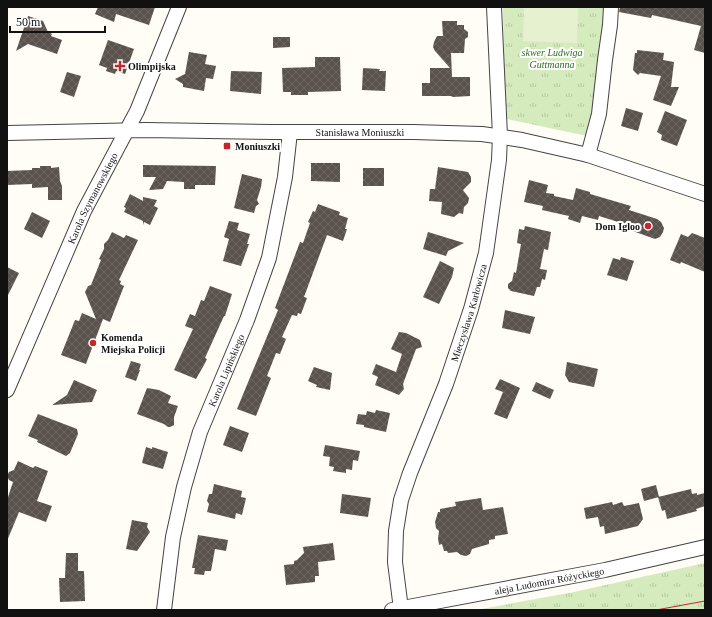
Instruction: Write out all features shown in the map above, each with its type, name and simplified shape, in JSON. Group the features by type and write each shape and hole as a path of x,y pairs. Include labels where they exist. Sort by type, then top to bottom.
{"street":[{"name":"Karola Szymanowskiego","path":"7,390 84,211 137,111 179,7"},
{"name":"Mieczysława Karłowicza","path":"396,609 396,531 401,500 410,473 446,384 471,309 486,253 499,167 500,136 494,7"},
{"path":"588,155 599,114 611,7"},
{"name":"Stanisława Moniuszki","path":"7,133 146,130 413,132 500,136 588,155 705,194"},
{"name":"Karola Lipińskiego","path":"164,610 173,537 184,487 200,432 247,320 269,258 285,177 290,132"},
{"name":"aleja Ludomira Różyckiego","path":"396,609 605,570 705,546"}],"green space":[{"name":"skwer Ludwiga Guttmanna","path":"503,7 605,7 605,19 594,100 587,136 507,119 504,78"},
{"path":"524,7 578,7 577,43 523,41"},
{"path":"705,563 705,610 476,610 574,592"}],"building":[{"path":"98,7 155,7 149,25 116,14 114,22 95,14"},
{"path":"620,7 705,7 705,53 694,50 701,26 652,15 651,18 619,12"},
{"path":"28,16 43,21 48,32 52,34 51,36 62,40 57,54 28,44 16,51"},
{"path":"442,21 457,21 457,25 464,25 464,29 468,32 468,37 465,39 464,53 451,53 452,77 470,77 470,96 422,96 422,83 430,83 430,68 450,68 433,47 437,36 443,36"},
{"path":"273,37 290,37 290,47 273,48"},
{"path":"108,40 134,49 125,74 116,71 115,74 106,71 107,68 99,65"},
{"path":"637,50 664,53 663,60 674,62 671,87 679,87 671,106 653,100 661,76 640,73 638,75 633,70 635,53 637,53"},
{"path":"189,52 207,55 205,64 216,66 213,79 206,78 204,91 183,87 183,84 175,79 185,74"},
{"path":"315,57 340,57 341,91 308,92 308,95 291,95 291,92 283,92 282,68 315,67"},
{"path":"363,68 380,69 379,71 386,71 385,91 362,90"},
{"path":"231,71 262,72 261,94 230,91"},
{"path":"67,72 81,76 74,97 60,92"},
{"path":"626,108 643,113 638,131 621,126"},
{"path":"665,111 687,120 677,146 661,140 662,135 657,132"},
{"path":"311,163 340,163 340,182 311,181"},
{"path":"143,165 216,166 215,185 195,185 195,189 184,189 184,182 167,181 163,189 149,190 156,177 143,177"},
{"path":"40,166 51,166 51,168 59,167 62,186 62,200 48,200 48,187 32,188 32,184 7,185 7,171 32,170 32,168 40,168"},
{"path":"438,167 468,172 471,177 471,182 463,190 469,198 468,203 464,207 463,214 459,213 454,217 441,214 442,202 429,201 430,189 435,189"},
{"path":"363,168 384,168 384,186 363,186"},
{"path":"242,174 262,179 257,200 259,204 256,206 254,213 234,208"},
{"path":"529,180 548,185 546,193 554,194 554,196 573,200 576,188 590,192 590,194 631,206 629,210 657,219 661,222 664,228 663,232 660,237 655,239 630,230 631,226 599,216 598,220 582,216 580,223 568,219 569,216 542,210 543,206 524,202"},
{"path":"130,194 143,201 143,197 157,200 154,206 158,208 150,225 144,222 143,225 143,221 124,212 126,208 124,207"},
{"path":"318,204 340,212 339,215 348,218 345,229 347,229 343,241 327,235 304,297 307,298 301,314 298,313 297,316 292,315 282,337 286,339 280,354 276,353 267,376 271,378 256,416 237,409 278,310 275,308 300,242 303,243 310,223 308,222 313,211 315,212"},
{"path":"32,212 50,221 42,238 24,229"},
{"path":"229,221 239,223 237,230 250,234 247,244 249,244 241,266 223,261 229,239 224,237"},
{"path":"525,226 551,232 548,250 544,249 540,269 547,270 545,280 542,279 540,287 537,287 534,296 511,291 508,288 508,284 512,281 514,272 516,273 521,244 517,243 519,229 524,230"},
{"path":"112,232 124,238 126,235 138,240 119,280 121,281 120,284 124,286 110,322 103,319 86,364 61,355 75,320 79,321 82,313 96,319 85,292 88,286 91,285 101,260 99,259 104,249 104,244"},
{"path":"428,232 464,243 448,251 446,256 423,249"},
{"path":"692,233 705,238 705,272 681,262 680,264 670,260 681,234 688,237"},
{"path":"621,257 634,261 627,281 607,275 613,258 620,260"},
{"path":"440,261 454,268 452,277 439,304 423,297"},
{"path":"7,267 19,273 7,297"},
{"path":"210,286 232,294 225,316 205,358 207,359 196,379 174,370 193,329 185,326 190,314 195,316 201,300 204,301"},
{"path":"505,310 535,317 530,334 502,328"},
{"path":"399,332 406,333 420,340 422,347 416,349 403,384 404,389 399,395 375,385 378,377 372,374 376,364 396,372 402,354 391,349"},
{"path":"131,361 141,364 136,381 125,377"},
{"path":"567,362 598,369 594,387 569,382 565,375"},
{"path":"314,367 332,373 330,390 316,387 317,385 308,381"},
{"path":"500,379 520,388 507,419 494,414 503,392 495,389"},
{"path":"74,380 97,390 92,402 52,405 67,395"},
{"path":"536,382 554,390 550,399 532,391"},
{"path":"147,388 159,390 171,396 168,403 178,406 174,417 174,425 168,427 164,424 137,414"},
{"path":"376,410 390,413 386,432 356,424 358,414 366,415 367,411 375,413"},
{"path":"38,414 77,429 78,434 70,453 66,456 28,436"},
{"path":"230,426 249,433 242,452 223,445"},
{"path":"325,445 360,451 358,461 353,460 352,470 346,469 346,473 333,471 334,467 329,466 330,457 323,456"},
{"path":"146,447 152,449 152,447 168,452 163,469 142,463"},
{"path":"18,461 33,468 35,466 48,471 37,501 52,506 46,522 19,512 7,541 7,500 13,482 9,480 7,476 9,472 14,470"},
{"path":"214,484 242,491 241,497 246,498 242,515 236,513 235,519 207,512 209,504 207,501 209,494 212,494"},
{"path":"656,485 659,497 644,501 641,489"},
{"path":"691,489 692,494 697,493 697,495 705,493 705,506 696,509 697,511 667,519 665,510 662,511 658,497"},
{"path":"342,494 371,498 368,517 340,513"},
{"path":"481,498 483,510 503,507 508,534 495,536 495,539 489,540 489,544 472,549 470,554 466,556 457,552 448,553 447,551 444,551 442,544 439,545 439,531 436,528 435,522 440,509 456,506 455,502"},
{"path":"612,502 613,505 622,502 624,506 639,503 643,519 638,526 605,534 604,526 600,527 598,517 586,519 584,508"},
{"path":"132,520 148,523 147,527 150,532 137,551 126,549"},
{"path":"198,535 228,540 226,551 215,549 211,571 205,571 204,575 194,574 195,568 192,568"},
{"path":"333,543 335,560 318,562 319,576 315,576 315,582 286,585 284,565 294,564 294,561 304,553 303,547"},
{"path":"66,553 78,553 78,571 84,571 85,601 60,602 59,578 65,578"}],"tram line":[{"path":"656,610 705,601"}],"place":[{"name":"Olimpijska","path":"120,66"},
{"name":"Moniuszki","path":"227,146"},
{"name":"Dom Igloo","path":"648,226"},
{"name":"Komenda Miejska Policji","path":"93,343"}]}
